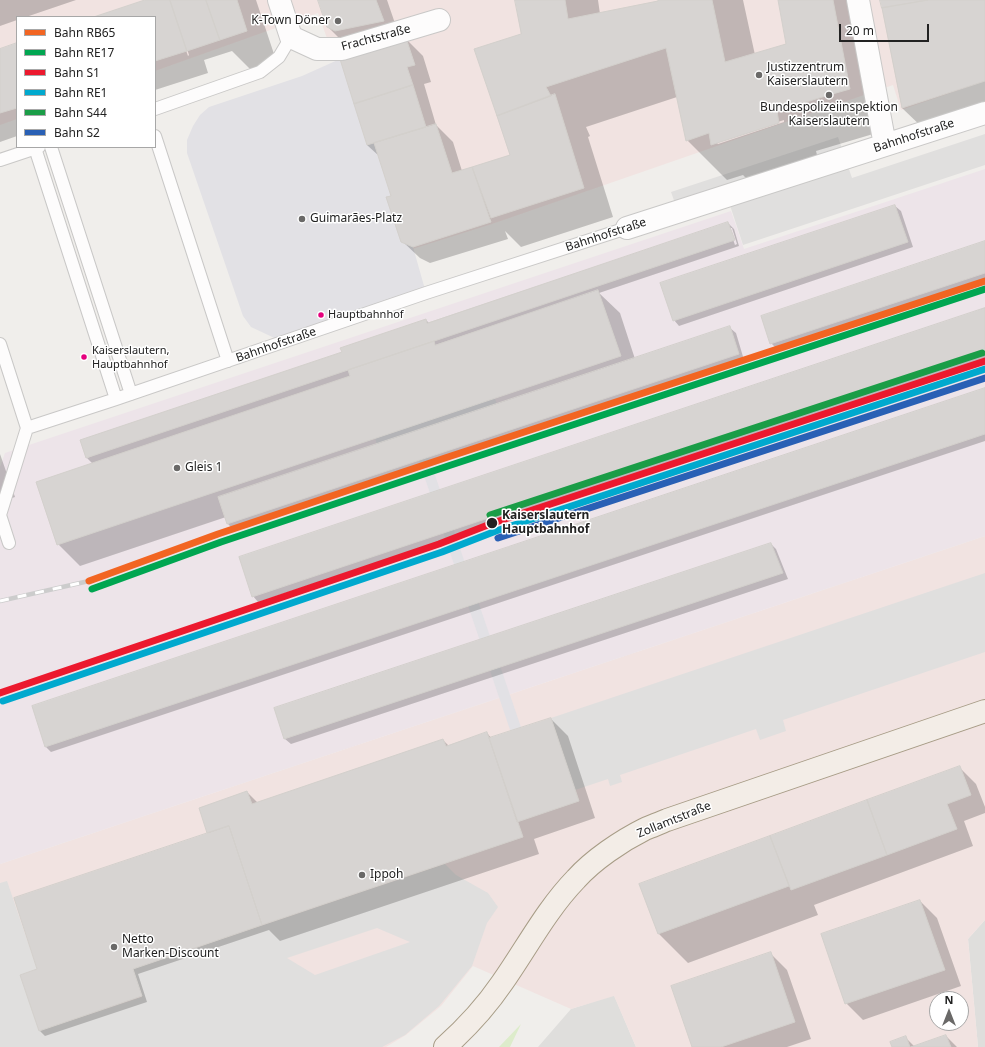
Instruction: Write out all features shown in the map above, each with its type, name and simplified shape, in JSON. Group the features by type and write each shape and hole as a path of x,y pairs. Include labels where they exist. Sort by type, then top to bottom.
{"main road":[{"name":"Zollamtstraße","path":"445,1047 479,1011 501,984 562,894 576,878 596,860 620,844 644,830 667,820 985,710"}],"street":[{"path":"279,0 291,37"},
{"path":"858,0 885,145"},
{"name":"Frachtstraße","path":"291,37 317,49 342,49 439,20"},
{"name":"Bahnhofstraße","path":"627,228 985,113"}],"lane":[{"path":"156,109 260,72 279,57 291,37"},
{"path":"27,428 228,361 156,139"},
{"path":"0,160 37,148 116,399"},
{"path":"50,148 131,394"},
{"name":"Bahnhofstraße","path":"228,361 627,228"},
{"path":"0,344 27,428 0,515 9,543"}],"shaded area":[{"path":"0,0 985,0 985,81 901,110 893,85 492,224 403,252 318,13 156,71 156,16 16,16 16,119 0,125"},
{"name":"Guimarães-Platz","path":"340,59 367,145 374,143 391,196 387,197 413,247 426,293 283,342 251,327 243,316 187,153 187,140 200,115 209,107 302,76"},
{"path":"985,134 985,165 743,245 725,190 676,206 671,192 838,137 852,178"},
{"path":"985,169 985,536 0,864 0,467 5,453 731,211 744,249"},
{"path":"493,393 499,410 422,437 538,777 527,780 412,440 379,450 373,432"},
{"path":"985,536 985,920 968,939 978,1047 636,1047 614,996 571,1009 473,966 441,1006 406,1035 386,1047 0,1047 0,864"},
{"path":"985,573 985,652 783,720 786,731 760,740 756,729 620,775 622,782 610,786 608,779 575,790 551,718"},
{"path":"445,864 456,875 488,893 498,907 487,923 472,966 439,1006 405,1035 382,1047 0,1047 0,883 7,881 37,969 20,975 39,1031 142,997 133,969","holes":["377,928 410,942 315,975 287,958"]},
{"path":"985,920 985,1047 978,1047 968,939"},
{"path":"614,995 636,1047 538,1047 571,1009"}],"green space":[{"path":"521,1024 510,1047 499,1047"}],"building":[{"path":"145,0 170,0 187,51 156,61 156,16 97,16"},
{"path":"170,0 206,0 220,40 187,51"},
{"path":"206,0 237,0 247,31 220,40"},
{"path":"318,0 376,0 384,21 335,31 327,27"},
{"name":"Justizzentrum Kaiserslautern","path":"515,0 565,0 568,19 658,0 712,0 725,62 786,44 778,0 833,0 850,89 777,111 779,123 711,145 709,133 686,141 666,48 546,87 551,96 497,116 474,49 521,34"},
{"path":"880,0 928,0 882,8"},
{"path":"928,0 985,0 985,81 902,108 882,8"},
{"path":"406,38 415,65 407,67 413,85 354,104 340,59"},
{"path":"16,43 16,108 0,113 0,49"},
{"path":"413,85 426,127 367,145 354,104"},
{"path":"555,94 584,188 491,218 472,167 510,155 497,116"},
{"path":"436,124 452,173 472,167 491,222 413,247 401,242 386,197 391,196 374,143"},
{"path":"895,205 908,242 673,321 660,283"},
{"path":"728,222 735,240 86,458 80,440 342,352 340,348 426,319 427,323"},
{"path":"985,241 985,273 770,344 761,316"},
{"path":"598,290 621,356 57,545 36,482 350,376 348,370 434,341 435,345"},
{"path":"985,308 985,352 252,597 239,557"},
{"path":"730,326 739,354 227,524 218,497"},
{"path":"985,388 985,434 45,747 32,706"},
{"path":"771,543 783,573 284,739 274,708"},
{"path":"551,718 579,801 517,822 489,738"},
{"path":"487,732 523,837 262,925 229,826 207,833 199,808 247,791 252,804 443,739 446,746"},
{"path":"960,766 971,795 947,804 957,829 887,855 867,800"},
{"path":"867,800 887,855 791,890 770,836"},
{"name":"Netto Marken-Discount","path":"229,826 262,925 133,969 142,996 39,1031 20,975 37,969 14,898"},
{"path":"770,836 789,886 658,934 639,884"},
{"path":"920,900 945,970 845,1004 821,934"},
{"path":"771,952 795,1022 721,1047 692,1047 671,986"},
{"path":"946,1035 951,1047 911,1047"},
{"path":"906,1036 910,1047 892,1047 890,1042"}],"railway":[{"path":"0,601 89,581"}],"rail line":[{"name":"RB65","path":"89,581 218,534 985,281"},
{"name":"RE17","path":"92,589 221,542 985,289"},
{"name":"S44","path":"490,515 982,353"},
{"name":"S1","path":"0,693 439,544 493,523 985,361"},
{"name":"RE1","path":"3,701 442,552 496,531 985,369"},
{"name":"S2","path":"498,538 985,378"}],"place":[{"name":"K-Town Döner","path":"338,21"},
{"name":"Justizzentrum Kaiserslautern","path":"759,75"},
{"name":"Bundespolizeiinspektion Kaiserslautern","path":"829,95"},
{"name":"Guimarães-Platz","path":"302,219"},
{"name":"Hauptbahnhof","path":"321,315"},
{"name":"Kaiserslautern, Hauptbahnhof","path":"84,357"},
{"name":"Gleis 1","path":"177,468"},
{"name":"Kaiserslautern Hauptbahnhof","path":"492,523"},
{"name":"Ippoh","path":"362,875"},
{"name":"Netto Marken-Discount","path":"114,947"}]}
